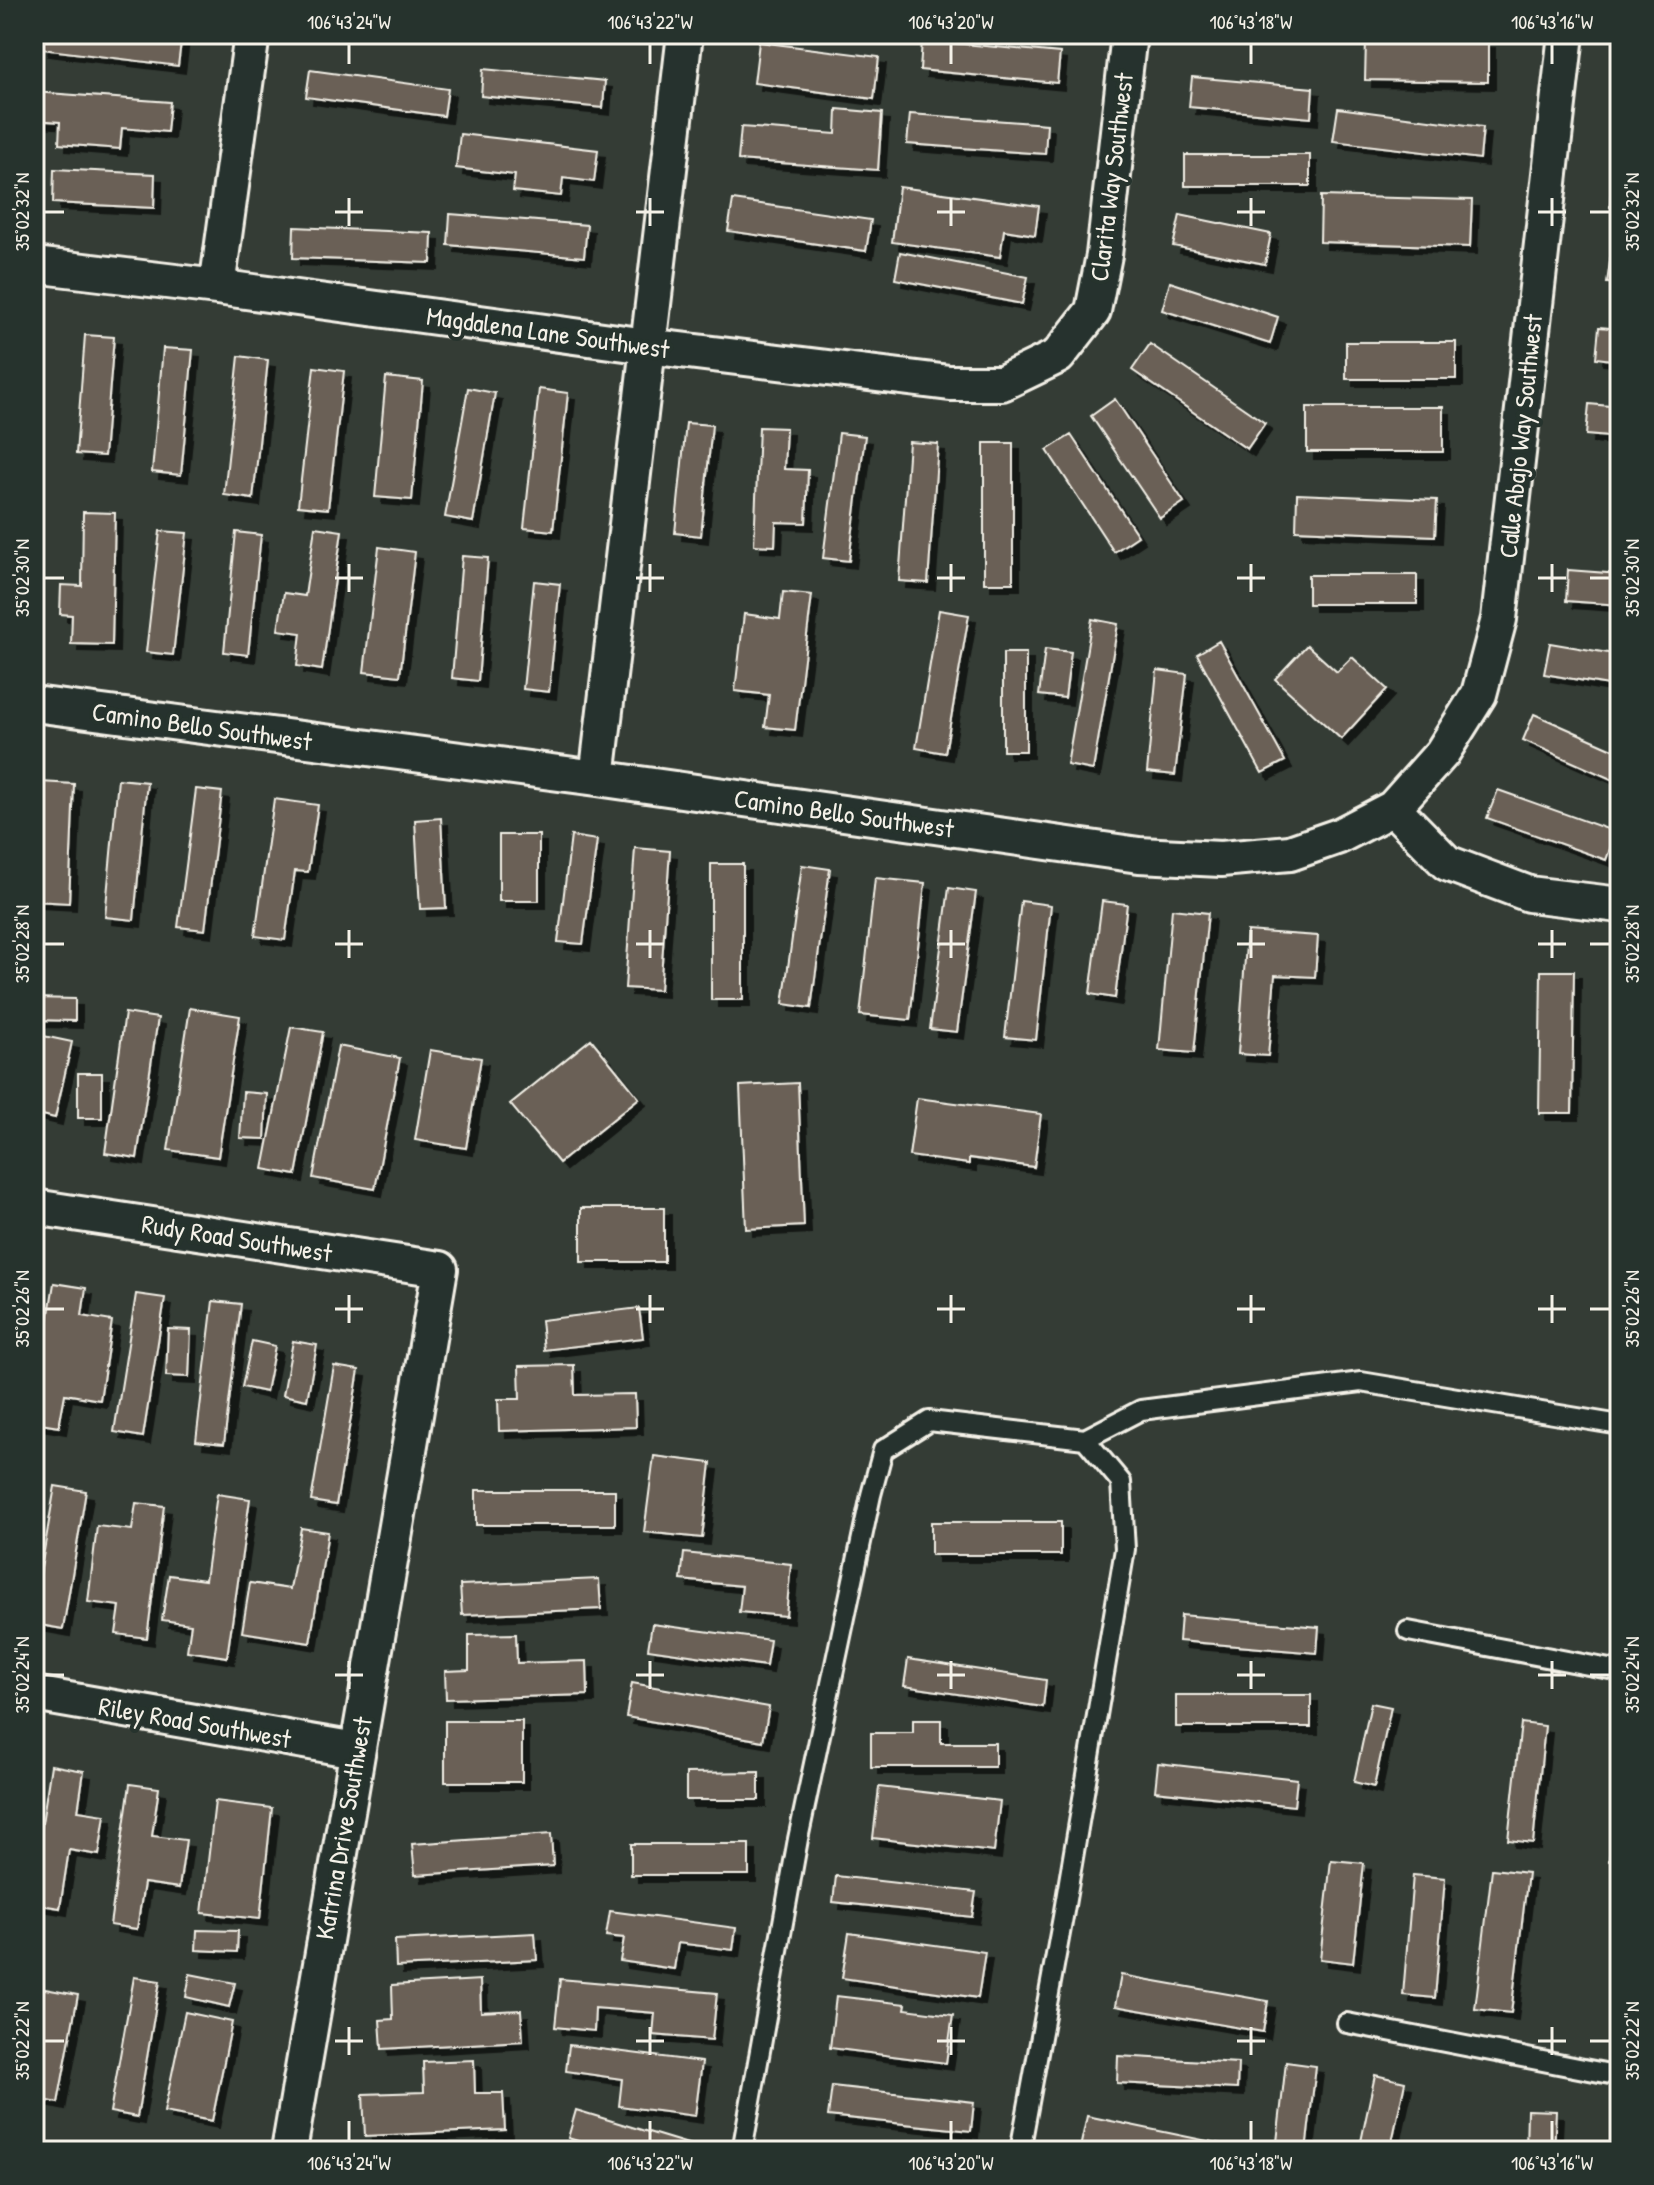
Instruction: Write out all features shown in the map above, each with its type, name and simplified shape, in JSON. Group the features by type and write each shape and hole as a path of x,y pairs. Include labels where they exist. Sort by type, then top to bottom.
{"street":[{"path":"217,287 252,34"},
{"path":"597,778 685,34"},
{"name":"Clarita Way Southwest","path":"1058,356 1093,311 1104,255 1129,34"},
{"name":"Calle Abajo Way Southwest","path":"1393,808 1442,753 1479,694 1499,619 1566,34"},
{"name":"Magdalena Lane Southwest","path":"34,265 950,383 1002,383 1058,356"},
{"name":"Camino Bello Southwest","path":"34,704 597,778 1139,855 1221,859 1290,853 1339,836 1393,808"},
{"path":"1393,808 1447,863 1529,894 1620,905"},
{"name":"Rudy Road Southwest","path":"34,1207 440,1269"},
{"name":"Katrina Drive Southwest","path":"289,2151 440,1269"},
{"name":"Riley Road Southwest","path":"34,1694 356,1750"}],"lane":[{"path":"742,2151 798,1839 883,1450 929,1421 1085,1439 1141,1410 1361,1382 1620,1425"},
{"path":"1020,2151 1125,1549 1121,1482 1085,1439"},
{"path":"1408,1631 1620,1671"},
{"path":"1347,2023 1620,2076"}],"building":[{"path":"43,34 182,34 178,66 41,49"},
{"path":"922,40 1060,53 1057,83 920,70"},
{"path":"1366,40 1488,41 1488,82 1365,80"},
{"path":"759,42 879,57 874,99 754,83"},
{"path":"483,69 605,81 603,108 481,96"},
{"path":"310,70 448,89 444,116 306,97"},
{"path":"1192,77 1313,88 1311,118 1189,107"},
{"path":"34,92 170,102 167,132 122,128 120,149 59,144 60,122 34,120"},
{"path":"1338,108 1483,127 1480,159 1333,141"},
{"path":"837,109 882,113 878,170 738,160 741,127 836,134"},
{"path":"910,114 1047,124 1045,154 907,144"},
{"path":"460,134 598,150 594,182 563,178 561,196 513,191 515,175 456,168"},
{"path":"1185,155 1310,155 1310,186 1185,186"},
{"path":"54,169 155,174 154,208 53,203"},
{"path":"1612,180 1620,181 1620,208 1610,207"},
{"path":"899,187 1039,206 1035,235 1004,230 1000,257 892,242"},
{"path":"1321,196 1472,200 1470,247 1320,242"},
{"path":"733,200 871,220 866,251 728,231"},
{"path":"450,214 587,225 584,257 448,245"},
{"path":"1180,215 1271,234 1265,264 1173,246"},
{"path":"294,227 432,233 431,263 293,258"},
{"path":"900,252 1028,277 1022,304 895,279"},
{"path":"1611,254 1620,255 1620,284 1607,283"},
{"path":"1170,282 1278,317 1270,344 1162,310"},
{"path":"1599,327 1620,329 1620,361 1596,358"},
{"path":"85,335 114,337 104,456 76,454"},
{"path":"1346,342 1456,342 1456,379 1346,379"},
{"path":"1150,344 1265,423 1247,449 1132,370"},
{"path":"163,348 193,350 181,475 152,472"},
{"path":"239,356 268,360 253,499 224,495"},
{"path":"314,367 344,371 328,509 298,506"},
{"path":"386,377 423,381 412,500 375,497"},
{"path":"468,388 495,393 473,522 445,517"},
{"path":"539,389 568,393 553,531 524,528"},
{"path":"1115,399 1184,502 1160,518 1091,416"},
{"path":"1589,404 1620,407 1620,438 1586,435"},
{"path":"1307,407 1443,407 1443,452 1307,452"},
{"path":"686,423 712,425 701,536 675,533"},
{"path":"759,427 786,428 784,469 808,470 806,523 776,522 775,546 754,545"},
{"path":"839,433 865,436 849,561 823,558"},
{"path":"1071,435 1138,536 1114,552 1047,450"},
{"path":"909,442 938,444 928,583 899,581"},
{"path":"984,443 1013,443 1013,583 984,583"},
{"path":"1297,494 1437,500 1435,536 1296,530"},
{"path":"83,512 115,513 112,645 71,644 72,615 60,614 61,585 82,586"},
{"path":"315,527 342,531 322,670 297,666 301,633 278,630 284,593 305,596"},
{"path":"160,531 187,533 173,655 146,652"},
{"path":"236,532 261,535 248,655 224,652"},
{"path":"379,547 415,552 400,676 364,672"},
{"path":"462,556 488,558 478,681 452,678"},
{"path":"1568,570 1620,574 1620,605 1566,601"},
{"path":"1308,575 1417,575 1417,604 1308,604"},
{"path":"534,581 560,584 549,692 523,689"},
{"path":"783,592 812,595 795,730 765,727 769,695 735,691 744,614 780,619"},
{"path":"939,610 969,615 945,753 916,748"},
{"path":"1092,619 1118,624 1093,770 1067,765"},
{"path":"1219,641 1285,761 1262,773 1197,654"},
{"path":"1550,643 1620,655 1620,687 1544,674"},
{"path":"1307,645 1337,672 1352,657 1387,689 1341,739 1275,679"},
{"path":"1045,649 1071,652 1065,698 1039,695"},
{"path":"1003,653 1026,653 1026,751 1003,751"},
{"path":"1157,670 1187,674 1175,775 1147,772"},
{"path":"1534,714 1620,752 1620,783 1523,740"},
{"path":"118,779 147,782 134,920 105,917"},
{"path":"40,782 74,784 69,903 34,901"},
{"path":"196,789 222,792 205,930 178,927"},
{"path":"1498,790 1616,832 1606,860 1487,818"},
{"path":"274,799 318,805 308,872 295,871 285,940 255,936"},
{"path":"441,818 446,908 420,909 415,820"},
{"path":"499,835 539,835 539,901 499,901"},
{"path":"571,836 597,840 583,944 558,942"},
{"path":"635,848 670,851 660,990 625,988"},
{"path":"711,864 743,864 743,1000 711,1000"},
{"path":"802,865 830,869 811,1008 783,1004"},
{"path":"875,878 925,883 910,1020 860,1015"},
{"path":"949,888 976,892 957,1032 930,1029"},
{"path":"1021,901 1051,905 1036,1040 1005,1037"},
{"path":"1102,901 1127,904 1115,998 1090,994"},
{"path":"1172,909 1208,913 1194,1053 1159,1050"},
{"path":"1247,931 1318,936 1315,977 1275,975 1268,1056 1238,1054"},
{"path":"1541,971 1574,971 1572,1113 1539,1113"},
{"path":"34,998 75,999 75,1021 34,1020"},
{"path":"190,1008 240,1016 218,1157 168,1150"},
{"path":"125,1013 158,1018 137,1158 105,1153"},
{"path":"291,1027 323,1032 296,1175 263,1169"},
{"path":"34,1034 72,1042 55,1118 34,1113"},
{"path":"591,1039 639,1098 559,1163 510,1104"},
{"path":"338,1046 400,1058 375,1189 313,1178"},
{"path":"430,1050 481,1058 466,1148 415,1140"},
{"path":"78,1073 102,1073 102,1118 78,1118"},
{"path":"798,1083 804,1226 746,1229 740,1086"},
{"path":"243,1092 267,1094 265,1139 240,1138"},
{"path":"917,1098 1041,1114 1034,1167 969,1158 969,1164 909,1156"},
{"path":"581,1208 664,1208 664,1262 581,1262"},
{"path":"54,1283 86,1288 82,1316 112,1321 100,1400 65,1394 59,1427 34,1423"},
{"path":"136,1294 165,1298 143,1437 114,1432"},
{"path":"213,1301 241,1304 224,1444 196,1441"},
{"path":"639,1308 643,1338 544,1350 541,1320"},
{"path":"168,1329 191,1330 189,1377 166,1376"},
{"path":"252,1341 275,1346 266,1392 242,1387"},
{"path":"293,1341 317,1345 307,1400 283,1395"},
{"path":"574,1365 575,1395 635,1394 636,1427 499,1431 498,1399 520,1399 519,1366"},
{"path":"334,1366 359,1370 336,1505 311,1501"},
{"path":"654,1456 711,1463 702,1538 644,1532"},
{"path":"55,1486 86,1491 63,1629 34,1624"},
{"path":"476,1490 615,1490 615,1525 476,1525"},
{"path":"217,1494 250,1499 227,1657 187,1651 191,1624 162,1620 169,1575 205,1580"},
{"path":"136,1503 164,1506 147,1638 116,1634 120,1606 88,1602 97,1526 132,1530"},
{"path":"931,1522 1061,1522 1061,1555 931,1555"},
{"path":"301,1528 328,1532 310,1643 242,1632 250,1583 290,1589"},
{"path":"684,1553 791,1564 786,1616 739,1612 742,1586 681,1580"},
{"path":"599,1579 601,1609 462,1615 460,1585"},
{"path":"1181,1615 1319,1627 1317,1653 1179,1641"},
{"path":"652,1624 770,1640 766,1666 648,1649"},
{"path":"516,1634 517,1663 587,1661 588,1695 446,1699 445,1671 469,1670 469,1635"},
{"path":"908,1659 1046,1680 1043,1707 904,1686"},
{"path":"632,1683 769,1707 763,1741 626,1717"},
{"path":"1176,1695 1311,1695 1311,1727 1176,1727"},
{"path":"1371,1703 1391,1707 1374,1787 1354,1782"},
{"path":"913,1720 941,1720 941,1743 995,1743 995,1767 871,1767 871,1733 913,1733"},
{"path":"445,1721 522,1721 522,1782 445,1782"},
{"path":"1521,1723 1545,1726 1533,1843 1508,1840"},
{"path":"1158,1763 1297,1779 1294,1806 1155,1791"},
{"path":"51,1765 84,1771 78,1811 105,1815 99,1855 69,1850 60,1908 34,1904 34,1875"},
{"path":"759,1772 759,1800 686,1800 686,1773"},
{"path":"1620,1774 1620,1863 1609,1861"},
{"path":"130,1784 159,1788 152,1836 186,1840 179,1888 144,1883 137,1929 110,1925"},
{"path":"879,1787 1000,1801 994,1852 873,1838"},
{"path":"215,1801 272,1808 260,1919 202,1913"},
{"path":"551,1834 553,1866 415,1875 412,1844"},
{"path":"631,1844 749,1844 749,1875 631,1875"},
{"path":"1331,1860 1364,1863 1353,1963 1320,1959"},
{"path":"1492,1869 1528,1873 1511,2013 1475,2009"},
{"path":"1413,1875 1445,1878 1435,1998 1403,1995"},
{"path":"836,1876 976,1892 972,1917 833,1902"},
{"path":"610,1911 736,1928 733,1950 678,1943 674,1969 620,1961 624,1938 606,1936"},
{"path":"197,1930 238,1931 237,1952 196,1950"},
{"path":"535,1933 537,1960 396,1967 395,1940"},
{"path":"849,1933 985,1952 978,1998 842,1978"},
{"path":"190,1974 235,1983 229,2007 186,1997"},
{"path":"1121,1975 1268,2001 1263,2032 1115,2006"},
{"path":"134,1977 160,1981 137,2117 110,2112"},
{"path":"560,1979 717,1993 712,2040 653,2035 655,2013 595,2008 594,2031 555,2027"},
{"path":"480,1980 481,2012 521,2010 523,2041 382,2049 380,2020 393,2019 392,1985"},
{"path":"34,1987 78,1995 58,2103 34,2098"},
{"path":"836,1996 906,2004 905,2009 953,2015 946,2063 830,2048"},
{"path":"185,2012 232,2022 212,2121 164,2112"},
{"path":"569,2045 702,2062 695,2116 619,2106 622,2079 566,2071"},
{"path":"1118,2056 1238,2063 1237,2089 1117,2083"},
{"path":"474,2060 475,2093 503,2093 505,2130 365,2136 363,2094 424,2092 423,2062"},
{"path":"1286,2062 1316,2066 1306,2151 1276,2151"},
{"path":"1375,2075 1405,2082 1390,2151 1359,2151"},
{"path":"832,2086 974,2102 971,2131 828,2116"},
{"path":"576,2110 691,2145 689,2151 611,2151 568,2138"},
{"path":"1527,2110 1556,2111 1554,2151 1526,2151"},
{"path":"1087,2116 1222,2144 1221,2151 1096,2151 1080,2148"}]}
